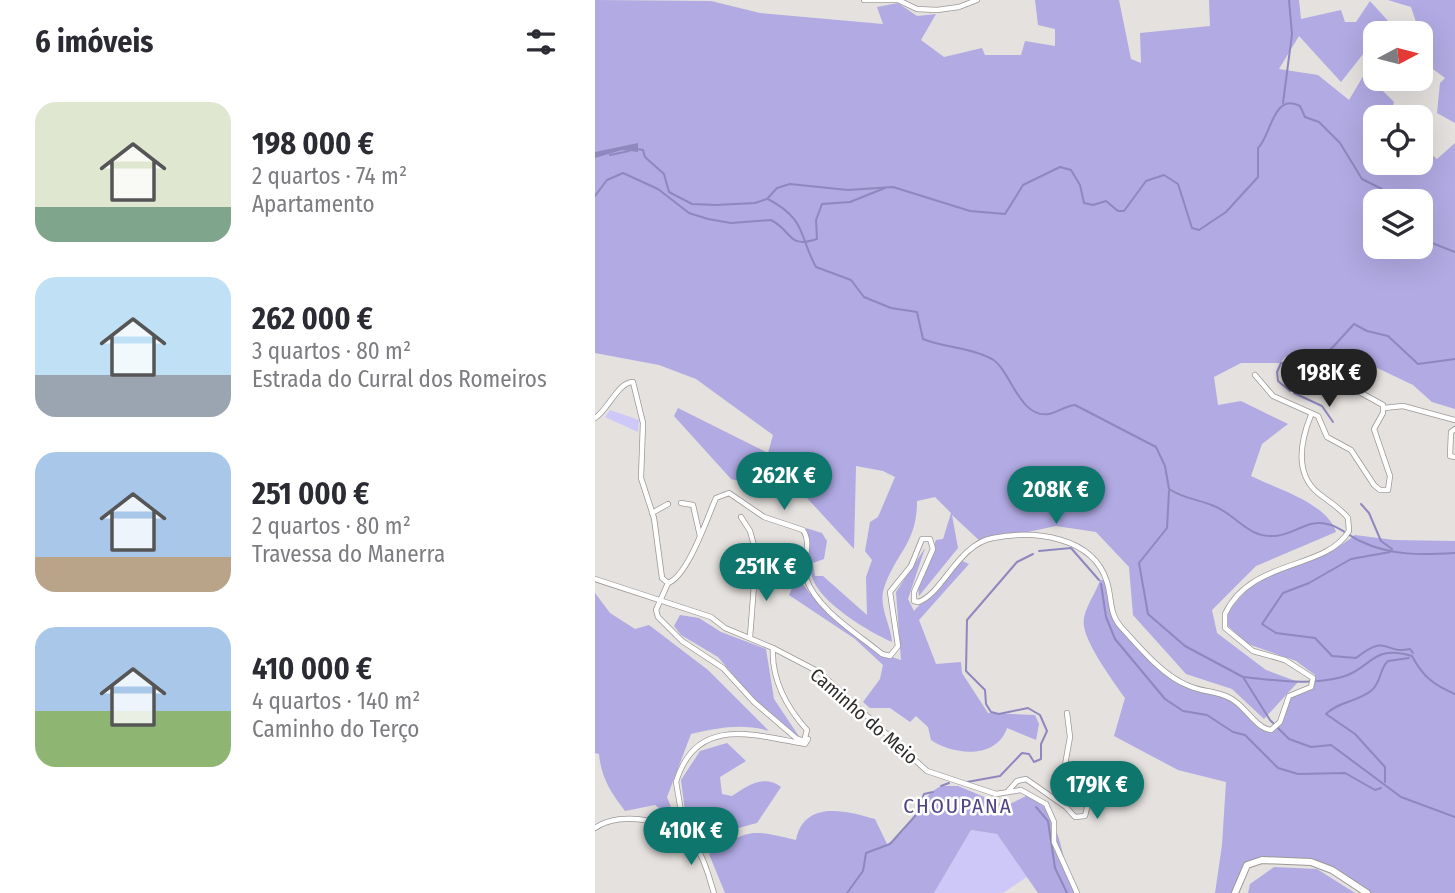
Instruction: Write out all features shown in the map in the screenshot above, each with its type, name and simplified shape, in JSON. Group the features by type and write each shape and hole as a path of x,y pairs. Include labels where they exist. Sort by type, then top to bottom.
{"main road":[{"path":"1235,893 1247,865 1262,860 1321,865 1367,893"}],"street":[{"path":"864,0 898,0 917,9 937,10 959,7 977,0"},
{"path":"1255,375 1273,396 1321,419 1325,435 1331,441 1351,450 1376,488 1388,490 1390,476 1374,429 1384,408"},
{"path":"1339,375 1345,384 1379,400 1384,408"},
{"path":"595,418 625,384 633,382 643,423 641,478 652,513 662,578 668,583"},
{"path":"1384,408 1403,406 1455,420"},
{"path":"807,739 796,738 754,702 723,668 682,641 657,615 668,583 675,580 700,537 716,498 729,493 764,517 803,530 807,547 806,577 815,594 882,654 890,656 898,646 890,592 911,566 922,539 929,539 933,549 914,592 914,601 918,602 928,596 962,556 987,539 1012,537 1074,542 1102,571 1119,625 1156,663 1186,685 1234,699 1266,729 1274,729 1289,696 1308,689 1313,679 1285,660 1264,655 1244,645 1225,628 1224,614 1253,580 1313,557 1347,533 1348,518 1315,491 1303,470 1302,449 1311,415"},
{"path":"1455,429 1451,433 1448,450 1450,456 1455,457"},
{"path":"681,503 693,505 700,537"},
{"path":"652,513 668,504"},
{"path":"741,517 750,531 759,562 755,572 750,637"},
{"name":"Caminho do Meio","path":"595,579 711,617 725,628 773,648 819,673 927,771 996,794 1021,790 1046,804 1054,822 1054,842 1077,893"},
{"path":"678,832 682,817 676,782 699,745 718,736 742,733 805,744 807,730 792,714 779,683 773,664 773,648"},
{"path":"1009,791 1017,781 1027,779 1075,817 1085,816 1088,804 1065,765 1069,731 1067,713"},
{"path":"595,828 619,818 631,817 678,832 690,839 699,850 714,893"}],"shaded area":[{"path":"595,0 711,1 760,13 883,24 877,7 898,3 917,16 936,14 921,40 944,57 982,48 985,55 1021,55 1025,41 1055,46 1055,29 1038,25 1035,0 1119,0 1131,59 1141,63 1140,33 1210,26 1209,0 1299,0 1301,19 1341,10 1345,22 1356,22 1370,1 1388,21 1363,21 1363,54 1341,82 1299,36 1279,69 1318,75 1349,100 1363,76 1363,91 1383,91 1394,102 1393,105 1363,105 1363,175 1433,175 1433,156 1437,159 1455,143 1455,409 1432,402 1413,385 1369,364 1341,367 1312,353 1285,357 1280,363 1241,363 1214,377 1218,405 1241,401 1288,424 1262,444 1251,476 1312,505 1331,522 1336,532 1256,566 1212,610 1217,633 1266,670 1298,682 1264,719 1232,689 1186,674 1133,615 1129,567 1096,532 1056,526 981,542 952,515 958,548 919,596 918,587 936,540 943,539 951,513 935,497 917,501 914,528 884,588 884,609 892,642 871,631 834,606 817,587 812,577 806,528 822,533 827,541 824,559 813,563 815,576 823,576 867,615 866,577 872,560 865,551 870,522 878,517 895,477 883,471 856,466 854,549 807,498 731,479 674,416 678,408 768,453 773,435 696,379 659,365 595,353"},
{"path":"1388,0 1455,0 1455,123 1437,113 1440,83 1445,78 1433,69 1433,21 1416,21 1411,7"},
{"path":"638,143 638,152 622,150 595,158 595,152"},
{"path":"610,410 639,420 638,432 605,417"},
{"path":"1355,535 1394,540 1455,541 1455,893 1367,893 1332,870 1311,862 1273,860 1247,865 1235,893 1215,893 1222,845 1226,782 1178,770 1114,736 1125,698 1101,663 1086,634 1084,621 1087,609 1100,580 1107,580 1114,617 1156,663 1186,685 1234,699 1260,725 1271,730 1280,722 1289,696 1308,688 1315,675 1296,661 1248,644 1228,626 1226,614 1261,579 1333,549"},
{"path":"925,548 908,599 914,611 960,560 969,564 919,620 936,664 961,662 962,673 988,713 1035,715 1039,724 1036,740 1007,728 994,745 984,750 973,752 951,749 931,740 928,727 916,716 910,722 890,708 870,708 863,702 880,679 883,665 855,639 789,595 794,584 801,581 819,604 846,628 875,648 901,660 896,592"},
{"path":"595,593 610,613 635,629 649,625 708,670 769,731 740,727 691,734 667,797 677,822 655,805 625,811 607,784 599,754 595,753"},
{"path":"680,615 699,618 721,632 766,649 774,699 800,738 755,701 718,657 681,635 674,626"},
{"path":"727,743 746,761 720,777 722,794 732,796 762,781 781,787 757,823 710,834 681,832 686,819 681,780 700,751"},
{"path":"942,786 958,786 1006,806 1030,794 1041,803 1055,826 1077,893 1038,893 997,834 971,830 934,893 725,893 709,854 750,834 769,834 796,840 800,827 808,819 827,811 875,819 887,844 904,830 927,796"},
{"path":"971,830 997,834 1027,877 1003,893 934,893"},
{"path":"1274,867 1317,869 1355,893 1248,893 1250,884"}],"waterway":[{"path":"1283,103 1292,34 1289,0"},
{"path":"637,149 643,150 645,157 664,174 669,192 692,204 755,203 767,199 777,188 790,184 848,190 893,187 970,211 1005,214 1023,185 1060,167 1071,170 1080,185 1084,203 1093,205 1106,201 1118,211 1124,211 1146,181 1164,175 1178,184 1192,228 1199,230 1226,212 1258,177 1258,148 1278,110 1291,103 1300,106 1305,117 1319,122 1340,143 1362,179 1382,189"},
{"path":"610,155 629,151"},
{"path":"595,196 607,180 623,173 658,189 689,213 731,223 771,220 795,240 807,242 817,239 816,220 822,204 850,202 885,188"},
{"path":"768,199 796,221 816,267 851,280 864,297 891,308 917,312 923,339 992,359 1005,373 1023,402 1039,414 1049,414 1075,405 1156,447 1165,466 1169,489 1214,506 1249,530 1265,536 1282,535 1320,523 1336,527 1372,546 1395,552 1455,553"},
{"path":"1433,243 1455,252"},
{"path":"1290,391 1278,381 1277,372 1281,363 1316,358 1332,348 1354,324 1367,331 1388,336 1418,364 1455,359"},
{"path":"1294,393 1322,406 1333,422"},
{"path":"1169,491 1167,528 1139,563 1148,614 1185,646 1243,677 1270,720 1289,739 1311,747 1331,745 1401,797 1455,817"},
{"path":"1361,504 1369,513 1381,541 1392,549"},
{"path":"1039,551 1071,548 1099,580"},
{"path":"1390,552 1351,559 1309,583 1283,593 1262,624 1276,633 1315,638 1332,656 1356,658 1380,645 1401,650 1410,649 1413,653"},
{"path":"967,782 1000,776 1022,753 1029,754 1034,762 1041,759 1041,744 1047,731 1040,715 1028,708 999,714 991,712 986,704 985,690 966,671 967,620 1017,562 1033,554"},
{"path":"1101,584 1106,617 1115,639 1165,699 1183,711 1207,715 1233,732 1245,735 1278,768 1298,774 1345,773 1375,790 1381,788"},
{"path":"1243,677 1293,681 1330,680 1360,669 1379,655 1398,653 1412,656 1420,670 1430,679 1455,694"},
{"path":"1385,782 1385,767 1355,734 1326,714 1372,690 1388,661 1409,658"},
{"path":"941,786 949,783"},
{"path":"847,893 863,871 866,853 890,844 916,815 924,794 933,792"},
{"path":"1036,807 1048,821 1055,868 1067,893"}],"district":[{"name":"CHOUPANA","path":"958,806"}]}
